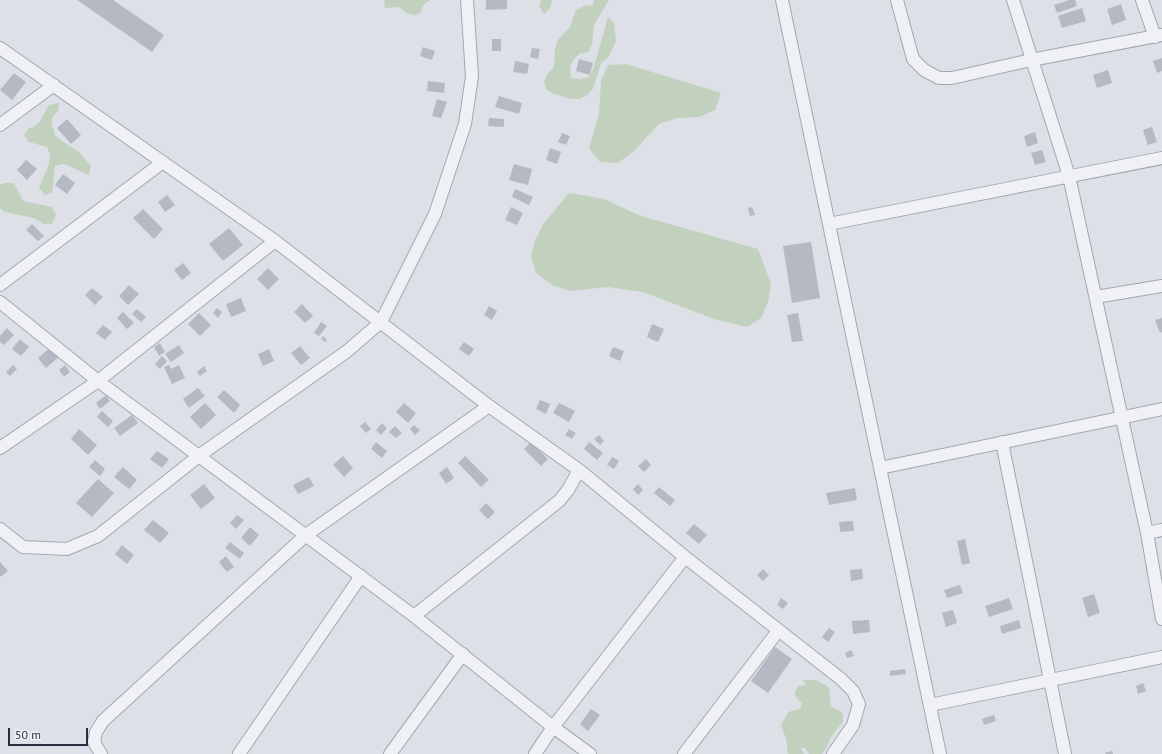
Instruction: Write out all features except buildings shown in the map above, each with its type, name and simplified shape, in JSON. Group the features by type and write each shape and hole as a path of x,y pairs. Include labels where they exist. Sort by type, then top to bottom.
{"street":[{"path":"0,530 23,547 67,549 98,536 200,455 346,352 381,322 434,214 465,124 472,76 467,0"},
{"path":"782,0 940,754"},
{"path":"897,0 913,59 924,70 939,78 952,78 1031,60 1158,36 1142,0"},
{"path":"1012,0 1069,176 1147,533 1162,619"},
{"path":"0,48 54,84 275,241 489,406 579,470 685,557 841,679 853,692 859,704 853,725 833,754"},
{"path":"0,125 54,84"},
{"path":"829,224 1162,158"},
{"path":"0,285 163,162"},
{"path":"0,448 98,381 275,241"},
{"path":"1096,297 1162,286"},
{"path":"0,302 98,381 200,455 414,616 552,727 590,754"},
{"path":"101,754 94,742 96,732 103,721 306,535 489,406"},
{"path":"880,468 1162,409"},
{"path":"1002,442 1065,754"},
{"path":"414,616 559,501 568,490 579,470"},
{"path":"1147,533 1162,530"},
{"path":"536,754 552,727 685,557"},
{"path":"239,754 361,576"},
{"path":"684,754 778,631"},
{"path":"390,754 463,654"},
{"path":"930,705 1162,657"}],"green space":[{"path":"384,0 430,0 423,5 420,13 415,15 406,13 399,7 385,8"},
{"path":"541,0 552,0 550,8 544,14 539,6"},
{"path":"594,0 609,0 594,25 592,44 588,52 579,54 573,60 570,68 571,78 580,79 589,77 593,70 608,17 614,23 616,41 608,58 601,63 593,89 587,95 580,99 571,99 554,94 546,89 544,81 548,73 554,67 555,49 558,40 570,27 576,10 584,6 593,5"},
{"path":"626,64 721,93 715,110 699,117 678,118 659,124 634,151 618,163 600,162 589,148 599,114 601,81 608,65"},
{"path":"59,103 58,111 52,117 52,126 55,135 79,152 91,166 89,175 64,164 55,166 52,192 45,195 39,188 49,164 50,155 47,147 29,142 24,135 29,128 34,127 40,121 49,105"},
{"path":"4,183 14,183 23,201 52,207 56,215 52,224 43,224 34,218 5,212 0,208 0,185"},
{"path":"569,193 604,199 641,216 758,249 771,284 768,302 761,318 747,327 714,319 643,292 607,287 571,291 554,286 536,273 531,257 535,240 544,223"},
{"path":"802,680 816,680 829,687 831,706 843,713 843,722 831,737 822,754 809,754 805,748 801,748 804,754 788,754 786,738 781,726 787,714 791,711 800,709 802,704 794,694 798,686 807,685"}]}
